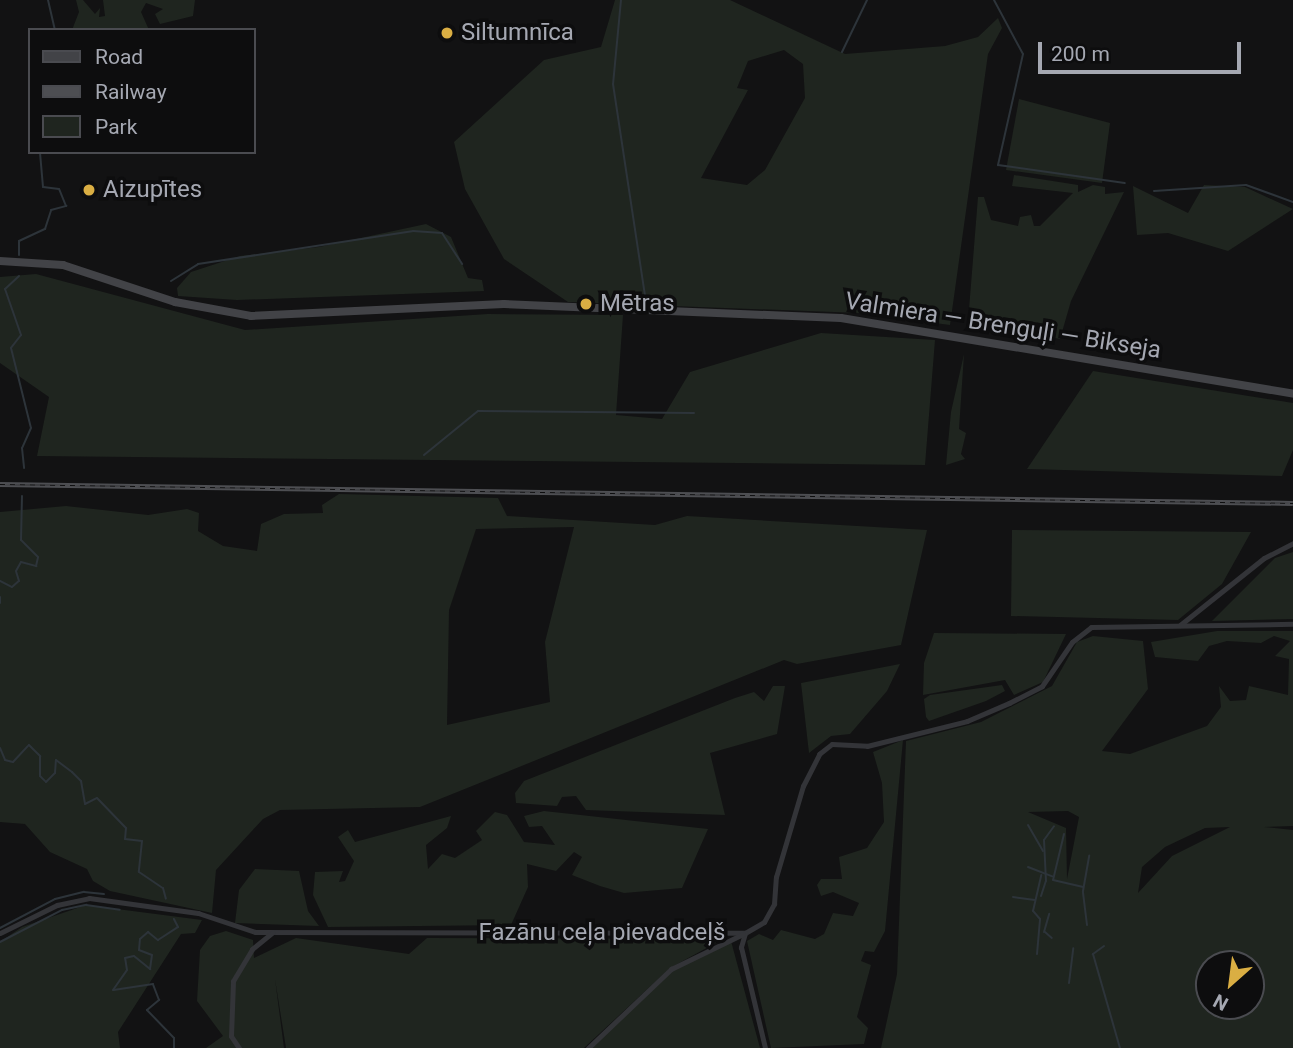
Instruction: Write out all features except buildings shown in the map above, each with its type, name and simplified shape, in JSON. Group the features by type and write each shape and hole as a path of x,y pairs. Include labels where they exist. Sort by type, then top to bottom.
{"main road":[{"name":"Valmiera — Brenguļi — Bikseja","path":"0,261 63,265 175,302 251,316 504,304 841,318 1293,394"}],"street":[{"path":"1180,625 1264,558 1293,543"},
{"name":"Fazānu ceļa pievadceļš","path":"0,933 57,905 89,898 153,905 218,921 240,931 746,933 764,922 774,904 776,877 803,786 818,754 832,744 867,746 967,721 1009,703 1042,686 1072,642 1091,627 1293,624"},
{"path":"239,1048 231,1036 233,981 252,949 275,931"},
{"path":"588,1048 671,969 746,933"},
{"path":"746,933 741,947 765,1048"}],"green space":[{"path":"76,0 83,0 95,14 100,8 99,17 105,16 103,0 195,0 193,16 160,24 155,14 163,9 146,3 141,12 148,28 73,28 79,12"},
{"path":"615,0 730,0 845,54 945,46 978,37 998,18 1002,28 988,54 950,325 860,313 568,302 504,259 465,189 454,142 544,60 601,47","holes":["784,50 803,64 805,98 765,170 747,185 701,178 748,90 737,88 748,61"]},
{"path":"1019,99 1110,123 1102,183 1006,170"},
{"path":"1014,175 1078,185 1078,192 1093,185 1105,187 1105,194 1124,192 1071,301 1060,339 968,322 978,197 984,197 991,220 1018,226 1020,217 1031,215 1034,226 1040,226 1073,193 1012,186"},
{"path":"1204,185 1245,187 1293,209 1228,251 1168,233 1137,235 1133,186 1188,213"},
{"path":"426,224 451,237 468,278 482,280 484,291 237,300 178,296 177,288 191,272 240,256 319,247"},
{"path":"36,274 245,330 488,314 623,315 616,415 662,419 690,372 821,333 935,340 925,465 37,456 49,397 0,363 0,277"},
{"path":"964,354 959,429 966,433 961,454 965,459 946,465 951,412"},
{"path":"1093,371 1293,403 1293,450 1282,476 1027,469"},
{"path":"339,494 498,498 507,516 655,525 687,516 927,530 901,645 797,664 784,660 420,807 280,810 263,819 216,870 212,913 110,891 93,881 87,869 50,852 25,824 0,822 0,512 66,506 148,515 187,509 199,513 198,531 223,546 257,551 261,524 284,514 323,513 322,505","holes":["574,527 545,642 550,702 447,725 449,610 476,529"]},
{"path":"1012,530 1251,532 1222,584 1178,620 1011,616"},
{"path":"1293,552 1293,619 1212,621 1275,558"},
{"path":"1217,631 1293,631 1293,826 1264,827 1293,830 1293,1048 881,1048 897,974 906,741 981,722 1052,686 1077,642 1093,636 1143,641 1148,689 1102,751 1130,754 1207,726 1221,707 1219,686 1230,701 1246,700 1249,686 1288,695 1289,659 1275,656 1290,641 1274,636 1261,643 1227,641 1209,646 1198,661 1155,657 1151,642","holes":["1068,811 1079,817 1067,879 1066,828 1028,812","1230,827 1172,856 1138,893 1142,867 1165,847 1205,828"]},
{"path":"934,633 1066,634 1043,682 1014,695 1005,680 923,695 924,663"},
{"path":"900,664 887,691 850,734 831,736 809,753 801,683"},
{"path":"1002,685 1005,691 986,701 929,721 926,717 924,699 930,695"},
{"path":"773,686 785,686 777,734 710,753 725,815 586,810 576,796 562,797 557,806 516,803 515,793 524,781 735,698 754,692 764,701"},
{"path":"903,740 885,931 874,952 865,951 861,961 871,965 857,1017 868,1028 864,1044 771,1048 747,941 759,934 773,940 781,930 815,939 824,934 833,913 853,916 859,903 833,892 821,896 817,885 821,879 842,879 839,857 867,848 884,822 882,783 873,752"},
{"path":"544,811 708,829 682,888 624,893 600,886 572,875 582,857 574,852 556,871 527,864 528,887 511,925 328,927 313,895 315,872 343,871 339,882 345,881 354,861 338,837 348,830 355,842 451,816 447,828 426,845 428,869 442,854 455,858 482,840 476,831 495,812 507,815 524,842 555,845 542,826 529,827 524,816"},
{"path":"255,869 299,871 308,911 319,926 235,923 239,890"},
{"path":"86,905 202,920 195,933 181,934 118,1032 120,1048 0,1048 0,942 22,927"},
{"path":"226,931 253,940 254,958 296,938 409,954 427,938 723,939 670,968 584,1048 286,1048 275,979 284,1048 206,1048 223,1036 197,1001 200,950 210,936"},
{"path":"731,941 760,1048 591,1048 673,970"}],"waterway":[{"path":"48,0 55,28"},
{"path":"621,0 613,84 646,301"},
{"path":"842,52 867,0"},
{"path":"994,0 1023,54 998,165 1125,183"},
{"path":"19,255 19,241 45,229 51,210 66,206 59,189 43,187 40,154"},
{"path":"1154,191 1246,185 1293,202"},
{"path":"171,281 198,264 413,231 442,233 462,264"},
{"path":"19,276 5,289 21,335 11,348 31,428 22,448 24,468"},
{"path":"424,455 478,411 694,413"},
{"path":"0,581 12,587 19,581 16,571 21,562 36,566 38,557 21,540 22,496"},
{"path":"0,597 0,603"},
{"path":"0,748 5,760 13,762 29,745 40,756 40,776 46,782 55,773 56,760 72,772 81,781 85,804 97,798 126,828 125,839 142,841 139,872 163,888 166,899"},
{"path":"1028,825 1043,851"},
{"path":"1041,896 1046,881 1044,840 1054,826"},
{"path":"1064,834 1053,880 1083,887"},
{"path":"1087,925 1083,891 1089,856"},
{"path":"1028,867 1052,876"},
{"path":"1037,954 1040,919 1033,911 1041,875"},
{"path":"0,928 55,899 84,892 104,894"},
{"path":"1013,897 1035,900"},
{"path":"0,942 62,910 86,905 120,910"},
{"path":"1044,932 1049,914"},
{"path":"174,919 178,927 158,940 148,932 140,939 139,950 152,955 150,969 134,956 125,958 127,970 113,990 153,984 159,1000 147,1010 174,1038 174,1048"},
{"path":"1045,932 1052,938"},
{"path":"1104,946 1093,954 1120,1048"},
{"path":"1069,983 1073,948"}],"railway":[{"path":"0,484 1293,503"}],"place":[{"name":"Siltumnīca","path":"447,33"},
{"name":"Aizupītes","path":"89,190"},
{"name":"Mētras","path":"586,304"}]}
